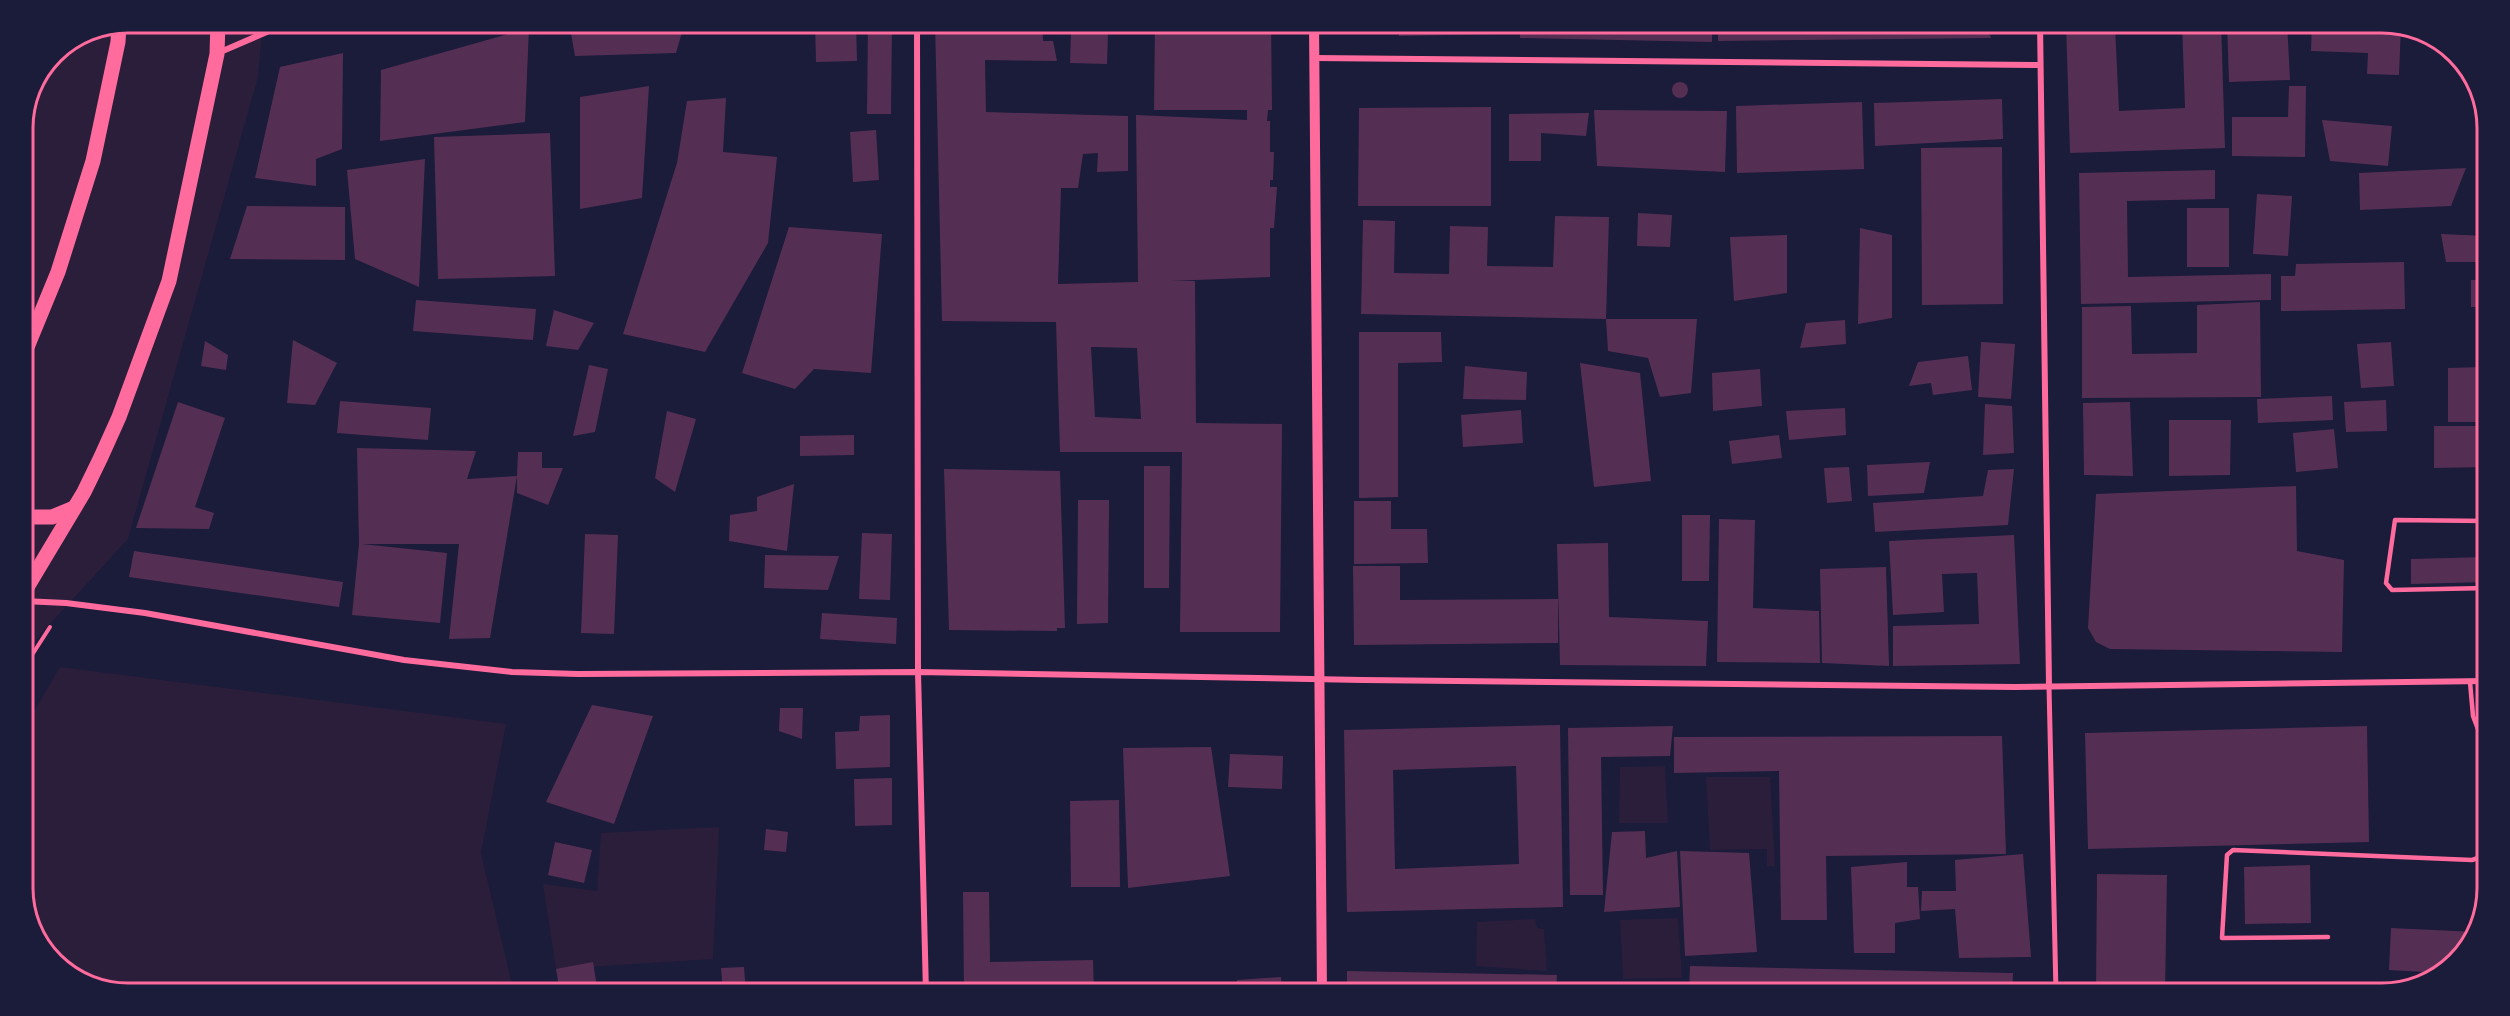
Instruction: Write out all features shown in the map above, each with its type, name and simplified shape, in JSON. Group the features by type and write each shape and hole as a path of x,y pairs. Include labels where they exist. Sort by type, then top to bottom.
{"main road":[{"path":"33,577 74,508 119,417 169,281 217,54 218,33"},
{"path":"33,333 58,272 93,161 118,34"},
{"path":"33,517 52,517 74,508"}],"street":[{"path":"217,54 265,33"},
{"path":"917,33 918,672 926,983"},
{"path":"1314,33 1322,983"},
{"path":"2040,33 2049,686 2056,983"},
{"path":"1314,58 2040,64"},
{"path":"33,601 66,603 145,613 404,660 512,672 578,674 918,672 1319,679 2049,686 2477,682"}],"lane":[{"path":"2477,521 2396,520 2386,583 2392,590 2477,588"},
{"path":"2470,682 2473,716 2477,727"},
{"path":"2328,937 2222,938 2227,855 2233,850 2472,860 2477,858"}],"path":[{"path":"33,654 66,603"}],"shaded area":[{"path":"128,33 262,33 258,77 128,539 33,644 33,122 36,103 53,70 65,57 92,40"},
{"path":"60,667 506,724 481,853 512,983 128,983 109,981 80,970 65,959 49,941 35,907 33,894 33,713"},
{"path":"1665,766 1668,823 1619,823 1620,767"},
{"path":"1706,777 1770,777 1775,866 1767,866 1767,849 1710,850"},
{"path":"719,827 713,959 556,969 543,884 597,891 601,833"},
{"path":"1678,918 1682,978 1623,979 1620,920"},
{"path":"1535,919 1537,928 1544,929 1547,971 1476,966 1477,922"}],"building":[{"path":"511,33 529,33 525,122 380,141 381,70"},
{"path":"571,33 682,33 676,53 575,56"},
{"path":"815,33 856,33 857,61 816,62"},
{"path":"868,33 892,33 891,114 867,114"},
{"path":"935,33 1043,33 1043,41 1053,41 1057,61 985,60 986,112 1128,116 1128,171 1097,172 1098,153 1083,154 1078,188 1061,188 1058,284 1138,282 1136,115 1247,120 1247,110 1154,110 1155,33 1271,33 1272,110 1268,110 1267,121 1270,121 1270,152 1274,152 1273,180 1270,180 1270,187 1277,187 1274,228 1270,228 1270,277 1171,281 1195,281 1196,423 1282,424 1280,632 1180,632 1182,452 1060,452 1056,322 942,321","holes":["1091,347 1137,348 1141,419 1095,417"]},
{"path":"1071,33 1108,34 1107,64 1070,63"},
{"path":"1399,33 1496,34 1399,36"},
{"path":"1520,33 1712,33 1712,42 1520,38"},
{"path":"1718,33 1989,33 1991,38 1718,41"},
{"path":"2066,33 2115,33 2119,111 2185,108 2182,33 2221,33 2225,148 2070,153"},
{"path":"2227,33 2288,33 2290,80 2229,82"},
{"path":"2312,33 2401,35 2399,75 2367,74 2368,53 2311,51"},
{"path":"343,53 342,149 316,159 316,186 255,178 280,67"},
{"path":"1680,82 1686,84 1688,90 1686,96 1680,98 1674,96 1672,90 1674,84"},
{"path":"649,86 642,198 580,209 580,97"},
{"path":"2289,86 2306,86 2305,157 2232,156 2232,117 2288,117"},
{"path":"726,98 723,152 777,157 768,243 705,352 623,334 677,163 687,101"},
{"path":"2002,99 2003,139 1875,146 1874,103"},
{"path":"1862,102 1864,169 1737,173 1736,106"},
{"path":"1491,107 1491,206 1358,206 1359,108"},
{"path":"1594,110 1727,111 1725,172 1597,166"},
{"path":"1589,113 1586,136 1541,133 1541,161 1509,161 1509,114"},
{"path":"2322,120 2392,126 2388,166 2330,161"},
{"path":"876,130 879,180 853,182 850,132"},
{"path":"550,133 555,276 438,279 434,137"},
{"path":"2002,147 2003,304 1922,305 1921,148"},
{"path":"425,159 419,287 355,259 347,170"},
{"path":"2466,168 2451,206 2360,210 2359,173"},
{"path":"2215,170 2215,199 2127,201 2128,277 2271,274 2271,300 2081,304 2079,173"},
{"path":"2257,194 2292,196 2288,256 2253,254"},
{"path":"247,206 345,207 345,260 230,259"},
{"path":"2187,208 2229,208 2229,267 2187,267"},
{"path":"1638,213 1672,215 1670,247 1637,246"},
{"path":"1555,216 1609,217 1606,319 1361,314 1363,220 1395,221 1394,273 1449,274 1450,226 1488,227 1487,266 1553,267"},
{"path":"789,227 882,234 871,373 814,369 795,389 742,373"},
{"path":"1860,228 1892,235 1892,318 1858,324"},
{"path":"2441,234 2477,236 2477,262 2446,262"},
{"path":"1787,235 1787,293 1734,301 1730,237"},
{"path":"2404,262 2405,309 2281,311 2281,276 2295,276 2296,264"},
{"path":"2471,280 2477,280 2477,307 2471,307"},
{"path":"416,300 536,309 533,340 413,331"},
{"path":"2260,302 2261,397 2082,398 2082,307 2131,306 2132,354 2197,353 2197,305"},
{"path":"554,310 594,323 578,350 546,346"},
{"path":"1606,319 1697,319 1691,393 1660,397 1648,358 1608,351"},
{"path":"1845,320 1846,344 1800,348 1806,323"},
{"path":"1359,332 1441,332 1442,362 1398,363 1398,497 1359,498"},
{"path":"293,340 337,363 315,405 287,403"},
{"path":"205,341 228,355 226,370 201,366"},
{"path":"1981,342 2015,344 2011,399 1978,397"},
{"path":"2391,342 2394,386 2361,388 2357,344"},
{"path":"1968,356 1972,390 1933,395 1931,383 1909,386 1918,362"},
{"path":"1580,363 1640,373 1651,481 1594,487"},
{"path":"589,365 608,369 595,432 573,436"},
{"path":"1465,366 1527,372 1526,400 1463,399"},
{"path":"2477,367 2477,422 2448,422 2448,368"},
{"path":"1760,369 1762,406 1713,411 1712,373"},
{"path":"2332,396 2333,420 2258,423 2257,399"},
{"path":"2386,400 2387,431 2346,432 2344,402"},
{"path":"340,401 431,408 428,440 337,433"},
{"path":"178,402 225,418 195,507 214,513 209,529 136,528"},
{"path":"2130,402 2133,476 2084,475 2083,403"},
{"path":"1985,404 2012,406 2014,453 1983,455"},
{"path":"1845,408 1846,435 1789,440 1786,411"},
{"path":"1521,410 1523,443 1463,447 1461,415"},
{"path":"667,411 696,419 675,492 655,478"},
{"path":"2169,420 2231,420 2230,475 2169,476"},
{"path":"2434,426 2477,426 2477,467 2434,468"},
{"path":"2334,429 2338,468 2296,472 2293,433"},
{"path":"854,435 854,455 800,456 800,436"},
{"path":"1779,435 1782,458 1732,464 1729,441"},
{"path":"357,448 476,451 467,479 517,476 490,638 449,639 459,544 362,544 447,553 440,623 352,615 359,544"},
{"path":"518,452 542,452 542,468 563,468 548,505 517,493"},
{"path":"1930,462 1924,493 1868,496 1867,465"},
{"path":"1144,466 1170,466 1169,588 1144,588"},
{"path":"1849,467 1852,501 1827,503 1824,468"},
{"path":"944,469 1060,471 1065,628 1057,628 1057,631 949,630"},
{"path":"2014,469 2008,525 1875,532 1873,503 1983,496 1988,470"},
{"path":"794,484 787,551 729,541 730,515 757,511 757,497"},
{"path":"2296,486 2297,551 2344,560 2342,652 2110,649 2096,642 2088,628 2096,494"},
{"path":"1078,500 1109,500 1108,623 1077,624"},
{"path":"1354,501 1391,501 1391,529 1427,529 1428,563 1354,564"},
{"path":"1682,515 1710,515 1709,581 1682,581"},
{"path":"1719,519 1755,520 1753,608 1819,611 1820,663 1717,662"},
{"path":"862,533 892,534 890,600 859,599"},
{"path":"585,534 618,535 614,634 581,633"},
{"path":"2014,535 2020,664 1893,666 1893,626 1979,624 1977,573 1942,574 1944,612 1893,615 1889,541"},
{"path":"1608,543 1609,617 1708,621 1706,666 1560,665 1557,544"},
{"path":"134,551 343,582 339,607 129,577"},
{"path":"765,555 839,556 828,590 764,588"},
{"path":"2477,557 2477,582 2411,584 2411,559"},
{"path":"1353,566 1400,566 1400,600 1558,599 1558,643 1354,645"},
{"path":"1886,567 1889,666 1822,663 1820,569"},
{"path":"822,613 897,618 896,644 820,639"},
{"path":"592,705 653,716 614,824 546,802"},
{"path":"780,708 803,708 802,739 779,731"},
{"path":"890,715 890,767 836,769 835,732 859,731 860,716"},
{"path":"1560,725 1563,907 1347,912 1344,730","holes":["1516,766 1519,864 1395,869 1393,770"]},
{"path":"1673,726 1670,756 1601,757 1603,895 1570,895 1568,728"},
{"path":"2367,726 2369,842 2088,849 2085,733"},
{"path":"2002,736 2006,854 1826,856 1827,920 1781,920 1779,771 1674,773 1674,737"},
{"path":"1211,747 1230,876 1128,888 1123,748"},
{"path":"1230,754 1283,756 1282,789 1228,787"},
{"path":"892,778 892,825 855,826 854,779"},
{"path":"1119,800 1120,887 1071,887 1070,801"},
{"path":"766,829 788,832 786,852 764,850"},
{"path":"1645,831 1646,858 1677,851 1680,907 1604,912 1612,832"},
{"path":"555,842 592,850 584,883 548,875"},
{"path":"1680,851 1749,853 1757,952 1685,956"},
{"path":"2023,854 2031,957 1959,958 1955,909 1921,911 1922,891 1956,891 1955,860"},
{"path":"1907,862 1907,887 1918,887 1920,919 1895,923 1895,953 1854,953 1851,867"},
{"path":"2310,865 2311,923 2245,924 2244,867"},
{"path":"2097,874 2167,875 2165,983 2096,983"},
{"path":"963,892 989,892 990,962 1093,960 1094,983 964,983"},
{"path":"2391,928 2466,932 2453,951 2426,972 2389,970"},
{"path":"593,962 596,983 558,983 556,969"},
{"path":"1690,966 2013,973 2012,983 1689,983"},
{"path":"744,967 745,983 722,983 721,968"},
{"path":"1347,971 1557,975 1557,983 1347,983"},
{"path":"1281,977 1281,983 1237,983 1237,980"}]}
